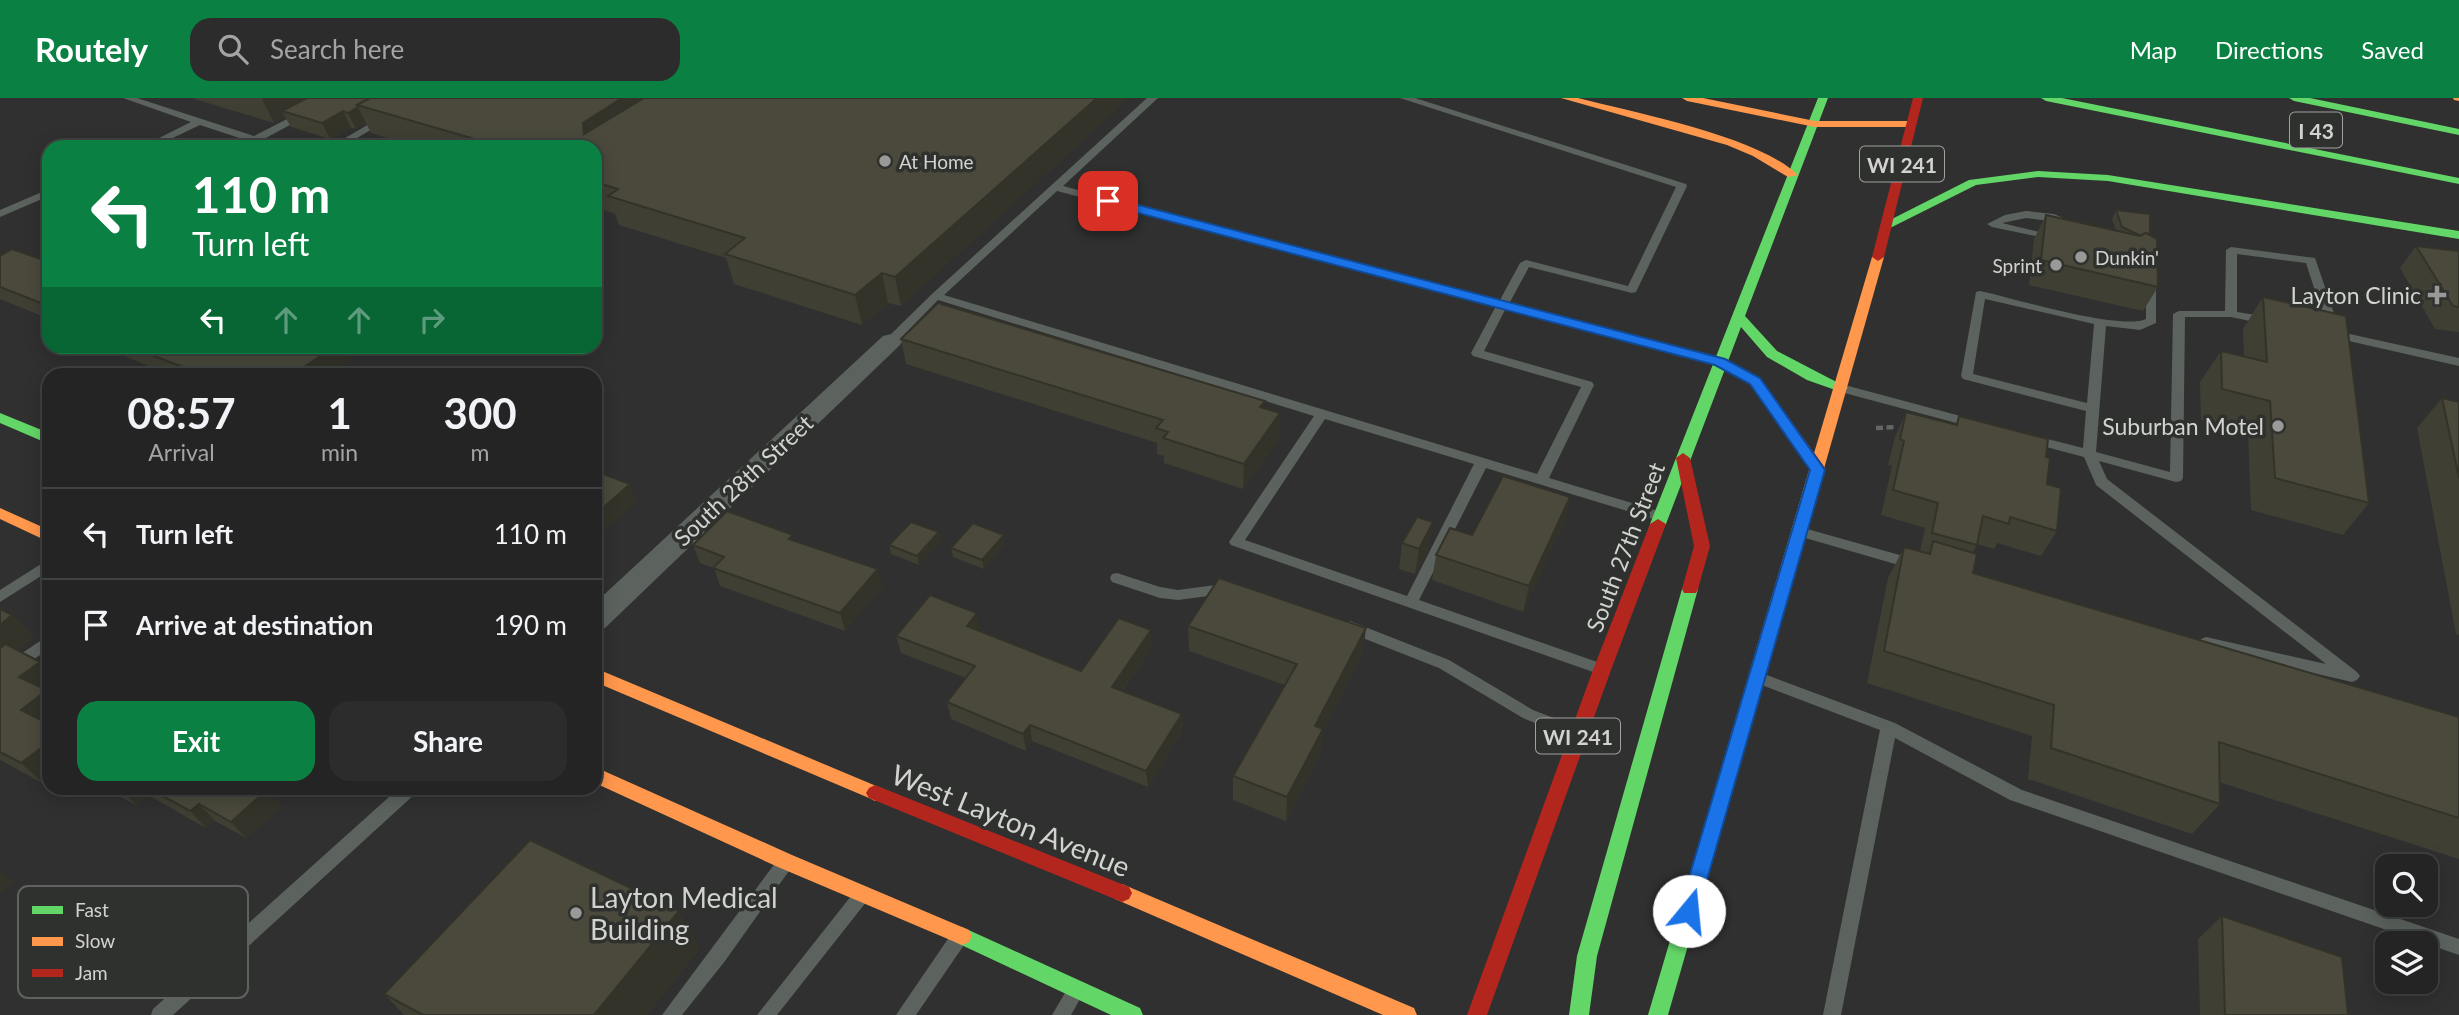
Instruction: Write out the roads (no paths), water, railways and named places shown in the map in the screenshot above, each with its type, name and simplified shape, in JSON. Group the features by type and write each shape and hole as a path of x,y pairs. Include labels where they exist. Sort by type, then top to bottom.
{"main road":[{"path":"1566,98 1731,143 1757,154 1792,175"},
{"path":"1687,98 1815,124 1869,127 1910,124"},
{"name":"South 27th Street","path":"1477,1015 1602,670 1824,98"},
{"path":"2046,98 2459,181"},
{"path":"2294,98 2459,132"},
{"name":"WI 241","path":"1658,1015 1888,224 1917,101"},
{"path":"1888,224 1973,182 2013,175 2050,174 2108,178 2459,236"},
{"path":"1738,316 1772,354 1812,377 1841,388"},
{"path":"1720,362 1755,381 1818,470"},
{"path":"0,418 42,436"},
{"path":"1579,1015 1587,956 1702,546 1683,458"},
{"path":"0,513 42,533"},
{"name":"West Layton Avenue","path":"602,678 870,791 1025,852 1407,1015"},
{"path":"602,778 785,862 960,935 1133,1015"}],"street":[{"name":"South 28th Street","path":"602,613 891,341"}],"lane":[{"path":"128,98 255,140 335,98"},
{"path":"891,341 936,296 1153,98"},
{"path":"1405,98 1682,186 1632,290 1526,263 1477,353 1588,385 1541,480"},
{"path":"347,140 389,116"},
{"path":"161,140 199,122"},
{"path":"1055,187 1720,362"},
{"path":"0,214 42,195"},
{"path":"2071,242 1992,224 2000,219 2023,215 2047,215 2080,226"},
{"path":"2231,314 2231,250 2311,260 2329,332 2459,362"},
{"path":"2093,409 1967,376 1980,294 2100,322 2140,326 2152,321 2152,272"},
{"path":"936,296 1661,517"},
{"path":"2025,437 2176,478 2179,314 2231,314 2283,324"},
{"path":"2100,322 2089,454 2101,482 2352,676 2196,641"},
{"path":"1841,388 1987,427"},
{"path":"1322,414 1236,542 1602,670"},
{"path":"1410,603 1482,462"},
{"path":"1800,532 1926,568"},
{"path":"0,597 42,569"},
{"path":"1117,578 1166,594 1189,595 1210,589 1231,588 1245,592"},
{"path":"1337,623 1444,664 1528,715 1579,735"},
{"path":"0,676 42,646"},
{"path":"1758,678 1889,727 2016,795 2459,947"},
{"path":"1832,1015 1889,727"},
{"path":"248,935 402,795"},
{"path":"671,1015 719,955 785,862"},
{"path":"765,1015 862,895"},
{"path":"905,1015 960,935"},
{"path":"1061,1015 1077,989"},
{"path":"160,1015 179,998"}],"place":[{"name":"At Home","path":"885,161"},
{"name":"Dunkin'","path":"2081,257"},
{"name":"Sprint","path":"2056,265"},
{"name":"Layton Clinic","path":"2437,295"},
{"name":"Suburban Motel","path":"2278,426"},
{"name":"Layton Medical Building","path":"576,913"}]}
